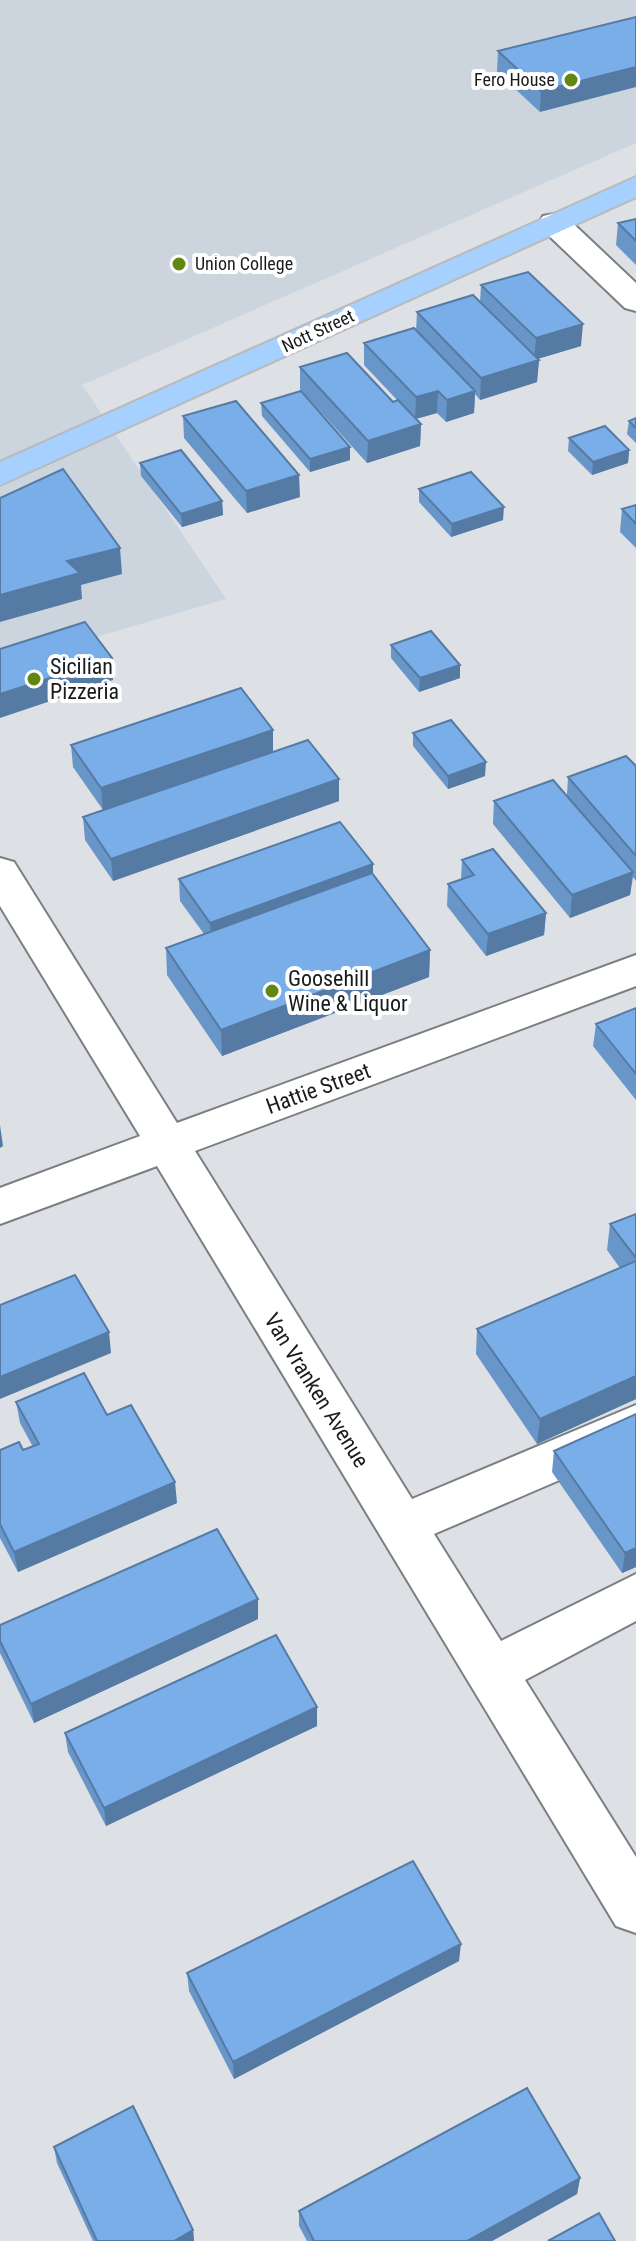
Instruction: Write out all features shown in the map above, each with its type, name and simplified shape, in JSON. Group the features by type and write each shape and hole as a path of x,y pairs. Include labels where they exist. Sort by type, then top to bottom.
{"main road":[{"name":"Nott Street","path":"0,475 636,186"}],"street":[{"path":"554,223 636,301"},
{"name":"Van Vranken Avenue","path":"0,872 636,1907"},
{"name":"Hattie Street","path":"0,1206 636,970"},
{"path":"401,1526 636,1425"},
{"path":"491,1672 636,1596"}],"shaded area":[{"name":"Union College","path":"0,0 636,0 636,143 82,385 226,599 0,665"}],"building":[{"path":"636,17 636,67 541,91 498,51"},
{"path":"636,219 636,241 618,223"},
{"path":"528,272 583,324 536,338 481,285"},
{"path":"473,295 539,360 481,378 417,312"},
{"path":"414,328 475,391 447,400 438,391 416,397 364,343"},
{"path":"347,353 393,402 398,400 421,424 368,441 300,367"},
{"path":"301,391 350,447 310,459 261,403"},
{"path":"236,401 299,475 246,491 183,416"},
{"path":"605,426 629,450 593,462 569,438"},
{"path":"181,450 222,501 181,514 140,463"},
{"path":"63,469 120,548 67,561 80,573 0,595 0,498"},
{"path":"471,472 504,507 452,524 419,489"},
{"path":"636,505 636,524 622,509"},
{"path":"85,622 112,658 0,694 0,649"},
{"path":"431,631 460,665 420,678 391,645"},
{"path":"241,688 273,730 101,788 71,745"},
{"path":"451,720 486,762 448,776 413,733"},
{"path":"308,740 339,779 111,859 83,817"},
{"path":"626,756 636,766 636,856 568,777"},
{"path":"553,780 633,872 572,895 494,801"},
{"path":"340,822 373,864 210,923 179,879"},
{"path":"493,849 546,913 488,934 448,884 474,875 462,860"},
{"path":"372,873 430,950 221,1030 166,948"},
{"path":"636,1008 636,1074 596,1024"},
{"path":"636,1214 636,1258 610,1224"},
{"path":"636,1261 636,1376 540,1419 477,1329"},
{"path":"75,1275 109,1332 0,1377 0,1305"},
{"path":"84,1373 107,1415 131,1405 175,1482 14,1552 0,1524 0,1450 19,1442 23,1450 39,1444 16,1402"},
{"path":"636,1414 636,1548 625,1553 554,1451"},
{"path":"217,1529 258,1599 31,1704 0,1641 0,1625"},
{"path":"276,1635 317,1707 104,1808 65,1733"},
{"path":"413,1861 461,1944 233,2062 187,1973"},
{"path":"527,2088 580,2178 467,2241 314,2241 299,2211"},
{"path":"133,2106 193,2230 174,2241 97,2241 54,2147"},
{"path":"599,2213 615,2241 548,2241"}],"place":[{"name":"Fero House","path":"571,80"},
{"name":"Union College","path":"179,264"},
{"name":"Sicilian Pizzeria","path":"34,679"},
{"name":"Goosehill Wine & Liquor","path":"272,991"}]}
